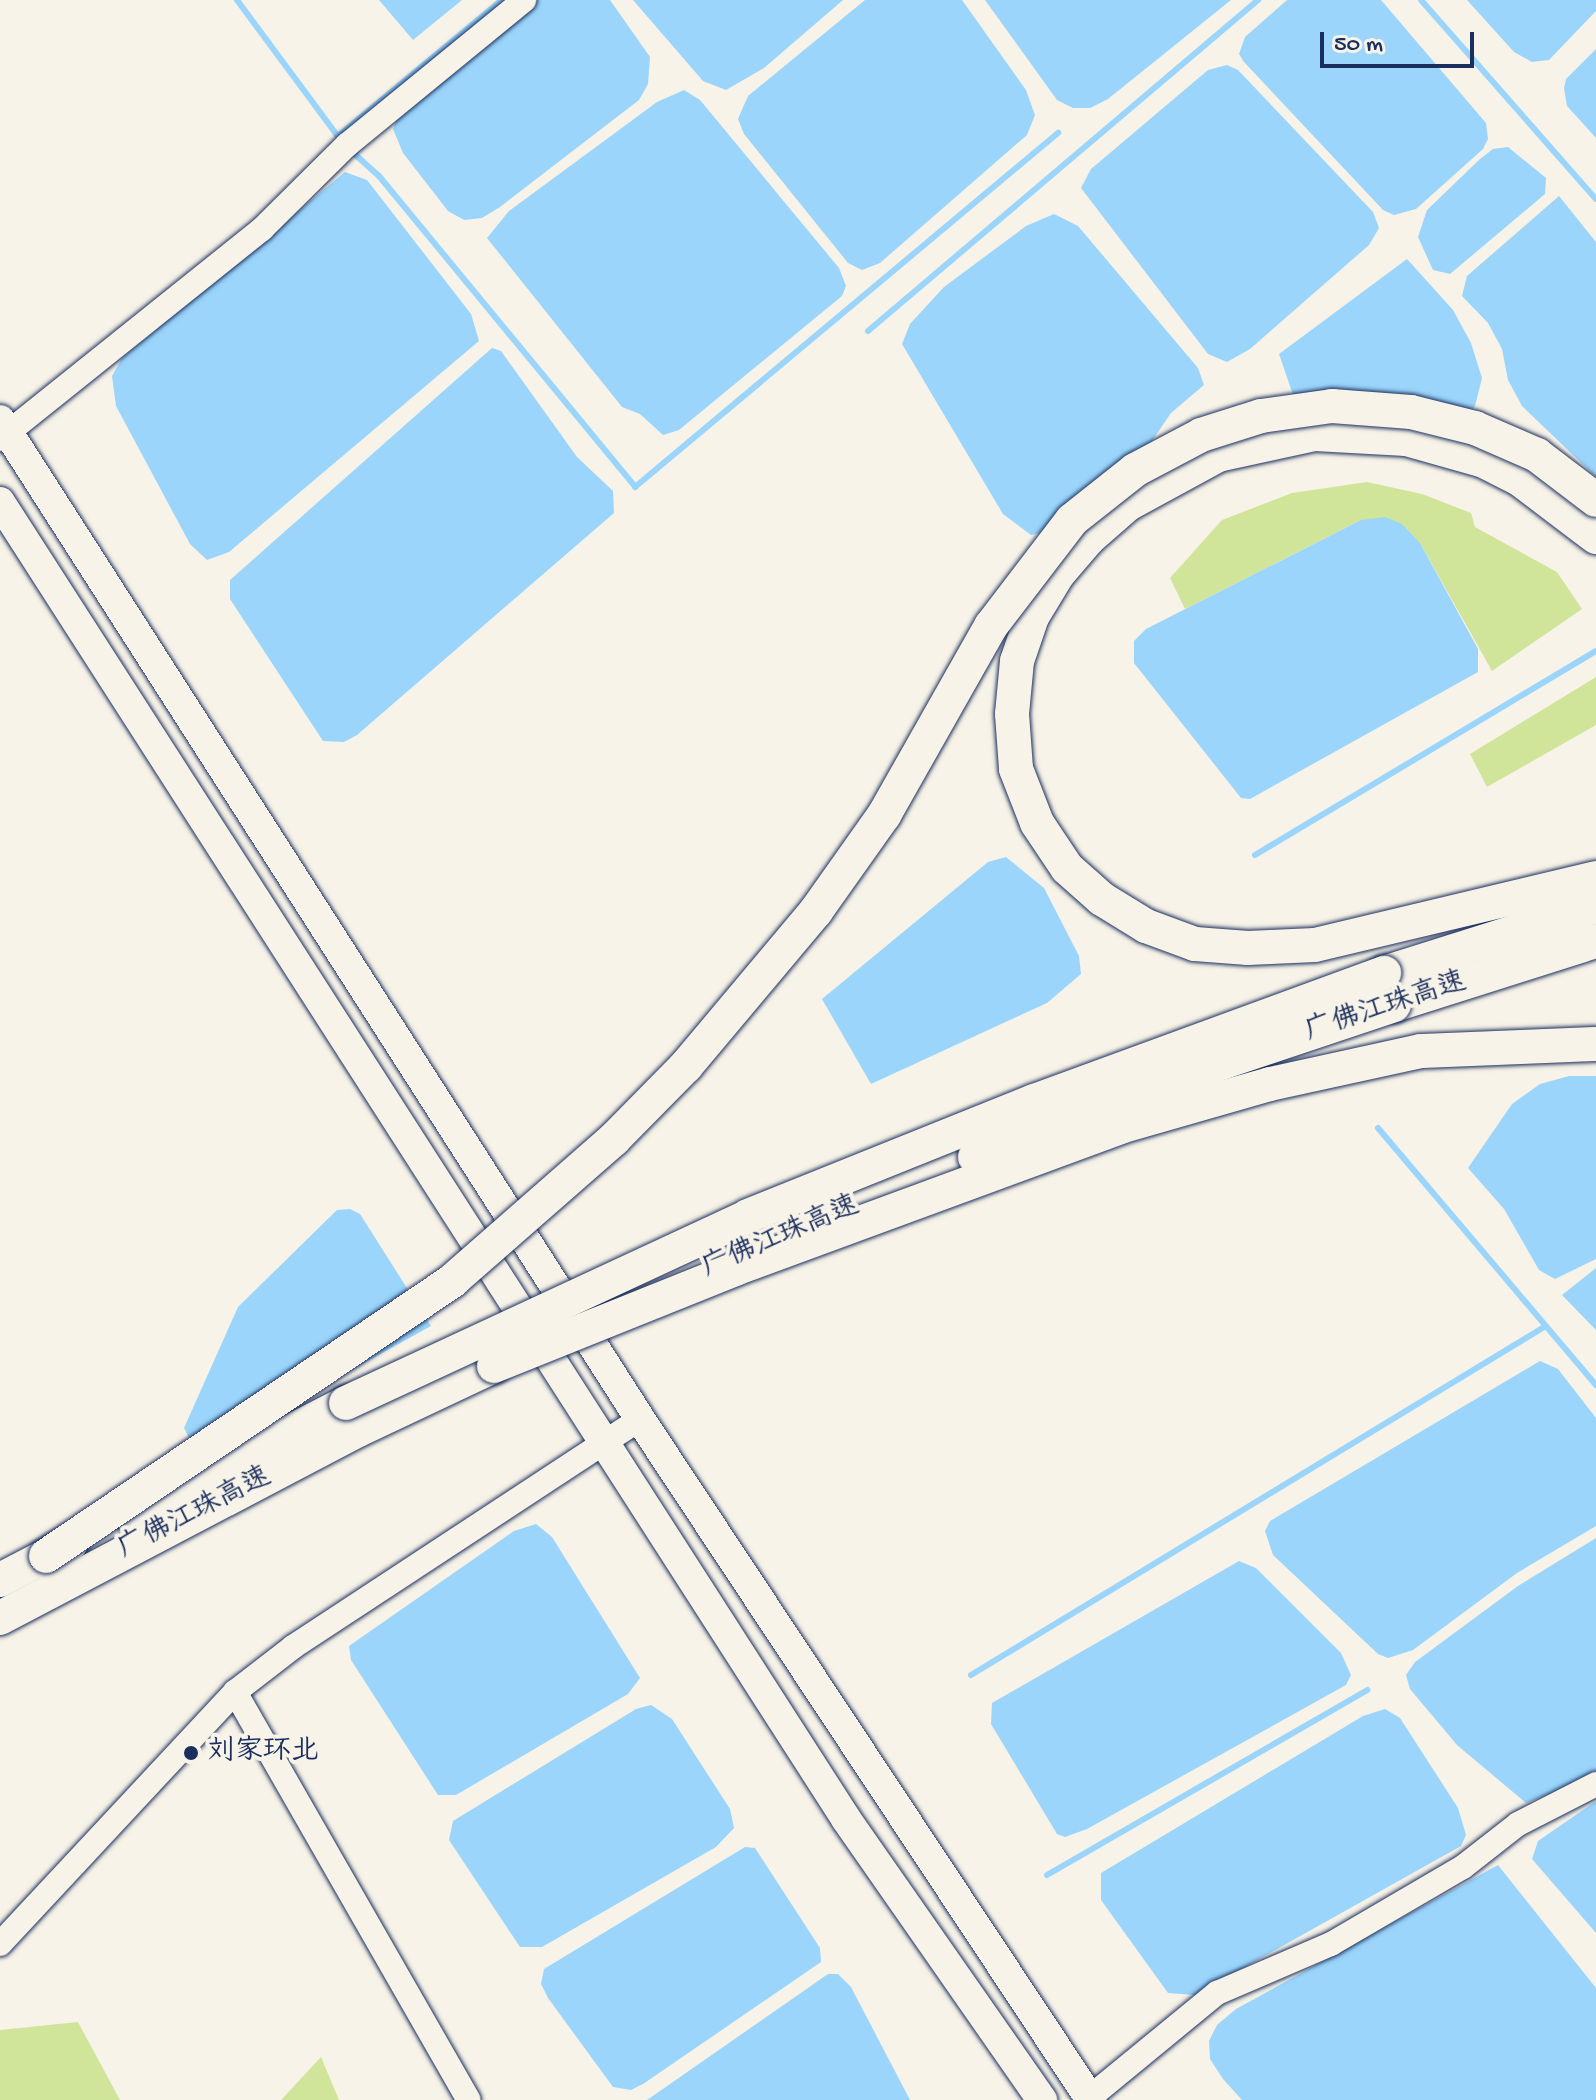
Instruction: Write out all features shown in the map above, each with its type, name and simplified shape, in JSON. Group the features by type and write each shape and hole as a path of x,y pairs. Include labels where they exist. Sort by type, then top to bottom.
{"highway":[{"path":"46,1556 453,1280 614,1139 686,1066 816,911 884,815 991,626 1072,520 1135,470 1216,430 1261,416 1332,406 1411,412 1475,428 1537,455 1596,500"},
{"path":"1596,537 1521,480 1445,448 1364,434 1278,439 1218,455 1128,504 1079,550 1032,617 1017,661 1012,714 1016,769 1037,823 1079,878 1146,926 1195,944 1248,948 1375,935 1596,878"},
{"name":"广佛江珠高速","path":"0,1618 343,1437 784,1235 1596,906"},
{"name":"广佛江珠高速","path":"0,1580 346,1403 748,1216 1034,1101 1389,989 1596,941"},
{"path":"494,1366 735,1269 1135,1123 1270,1084 1421,1051 1596,1044"}],"main road":[{"path":"3,431 640,1419 1090,2099"},
{"path":"0,502 846,1819 1042,2100"}],"street":[{"path":"3,431 262,229 347,145 524,0"},
{"path":"0,1944 235,1692 640,1419"},
{"path":"235,1692 469,2100"},
{"path":"1090,2099 1217,1993 1331,1944 1463,1867 1518,1824 1596,1784"}],"green space":[{"path":"1367,482 1422,494 1471,513 1475,527 1557,572 1582,609 1492,671 1420,543 1361,520 1185,609 1170,578 1222,520 1292,493"},
{"path":"1596,677 1596,725 1487,787 1470,754"},
{"path":"78,2022 120,2100 0,2100 0,2030"},
{"path":"321,2057 339,2100 281,2100"}],"water":[{"path":"379,0 462,0 413,40"},
{"path":"536,0 610,0 650,57 648,84 639,100 500,207 482,218 464,220 448,211 403,153 393,129 398,117"},
{"path":"633,0 843,0 764,68 726,90 703,81"},
{"path":"865,0 962,0 1026,90 1035,115 1027,135 880,263 862,270 848,263 744,134 738,119 748,96"},
{"path":"985,0 1231,0 1108,99 1090,108 1073,108 1057,100"},
{"path":"1287,0 1381,0 1486,123 1488,139 1483,149 1416,209 1394,215 1383,210 1239,54 1245,37"},
{"path":"1467,0 1596,0 1596,11 1549,60 1532,62 1514,52"},
{"path":"1596,49 1596,138 1567,106 1564,88 1566,79"},
{"path":"1227,65 1238,70 1373,212 1379,228 1369,245 1250,349 1227,362 1208,354 1081,188 1091,169 1208,70"},
{"path":"684,90 700,100 839,268 846,286 842,296 679,430 663,435 640,414 622,407 487,238 509,211 657,102"},
{"path":"1508,147 1546,178 1545,194 1450,274 1433,270 1418,237 1427,210 1480,159 1493,149"},
{"path":"345,172 367,180 471,314 479,341 229,552 207,560 190,544 116,406 112,376 122,358"},
{"path":"1559,196 1596,242 1596,477 1522,406 1508,380 1502,349 1488,323 1462,296 1467,276"},
{"path":"1054,214 1078,226 1198,368 1204,385 1171,413 1143,454 1050,531 1031,535 1003,514 902,344 910,324 944,287 1026,226"},
{"path":"1407,259 1453,310 1471,343 1482,378 1475,406 1464,422 1301,418 1279,354"},
{"path":"492,348 501,351 577,457 613,491 614,513 357,735 344,742 323,741 230,599 230,580"},
{"path":"1385,517 1402,524 1420,543 1478,649 1478,672 1250,799 1241,798 1134,663 1134,641 1146,629 1361,520"},
{"path":"1006,857 1044,888 1079,956 1081,974 1047,1003 871,1084 822,999 988,862"},
{"path":"1569,1076 1596,1076 1596,1259 1555,1279 1539,1270 1504,1209 1468,1168 1512,1104 1540,1084"},
{"path":"350,1209 360,1214 431,1326 198,1455 184,1428 238,1307 337,1210"},
{"path":"1596,1268 1596,1330 1562,1295"},
{"path":"1540,1361 1558,1369 1596,1418 1596,1526 1517,1573 1413,1650 1388,1658 1378,1654 1273,1555 1265,1531 1270,1521"},
{"path":"536,1524 552,1537 640,1678 628,1694 456,1795 438,1795 351,1660 349,1646 514,1531"},
{"path":"1596,1538 1596,1776 1526,1803 1457,1745 1410,1689 1406,1675 1415,1662 1518,1586"},
{"path":"1239,1561 1256,1568 1341,1653 1351,1675 1346,1685 1087,1829 1065,1837 1057,1834 991,1724 992,1703"},
{"path":"651,1705 672,1719 730,1809 734,1828 716,1847 542,1947 520,1947 449,1840 453,1821 636,1709"},
{"path":"1385,1709 1400,1718 1458,1808 1466,1835 1461,1846 1195,1995 1168,1993 1101,1900 1101,1873 1363,1716"},
{"path":"1596,1801 1596,1933 1532,1859 1538,1841"},
{"path":"745,1847 755,1848 820,1948 821,1962 643,2084 631,2090 613,2087 548,1998 541,1984 544,1969"},
{"path":"1498,1865 1596,1988 1596,2100 1242,2100 1223,2079 1210,2059 1209,2041 1217,2025 1236,2009"},
{"path":"828,1974 838,1974 851,1987 910,2100 647,2100"}],"waterway":[{"path":"237,0 342,142"},
{"path":"338,136 502,0"},
{"path":"868,331 1258,0"},
{"path":"1421,0 1596,199"},
{"path":"350,150 379,176 635,487 1058,133"},
{"path":"1255,855 1596,651"},
{"path":"1378,1128 1596,1385"},
{"path":"971,1675 1544,1327"},
{"path":"1047,1875 1367,1690"}],"place":[{"name":"刘家环北","path":"191,1753"}]}
